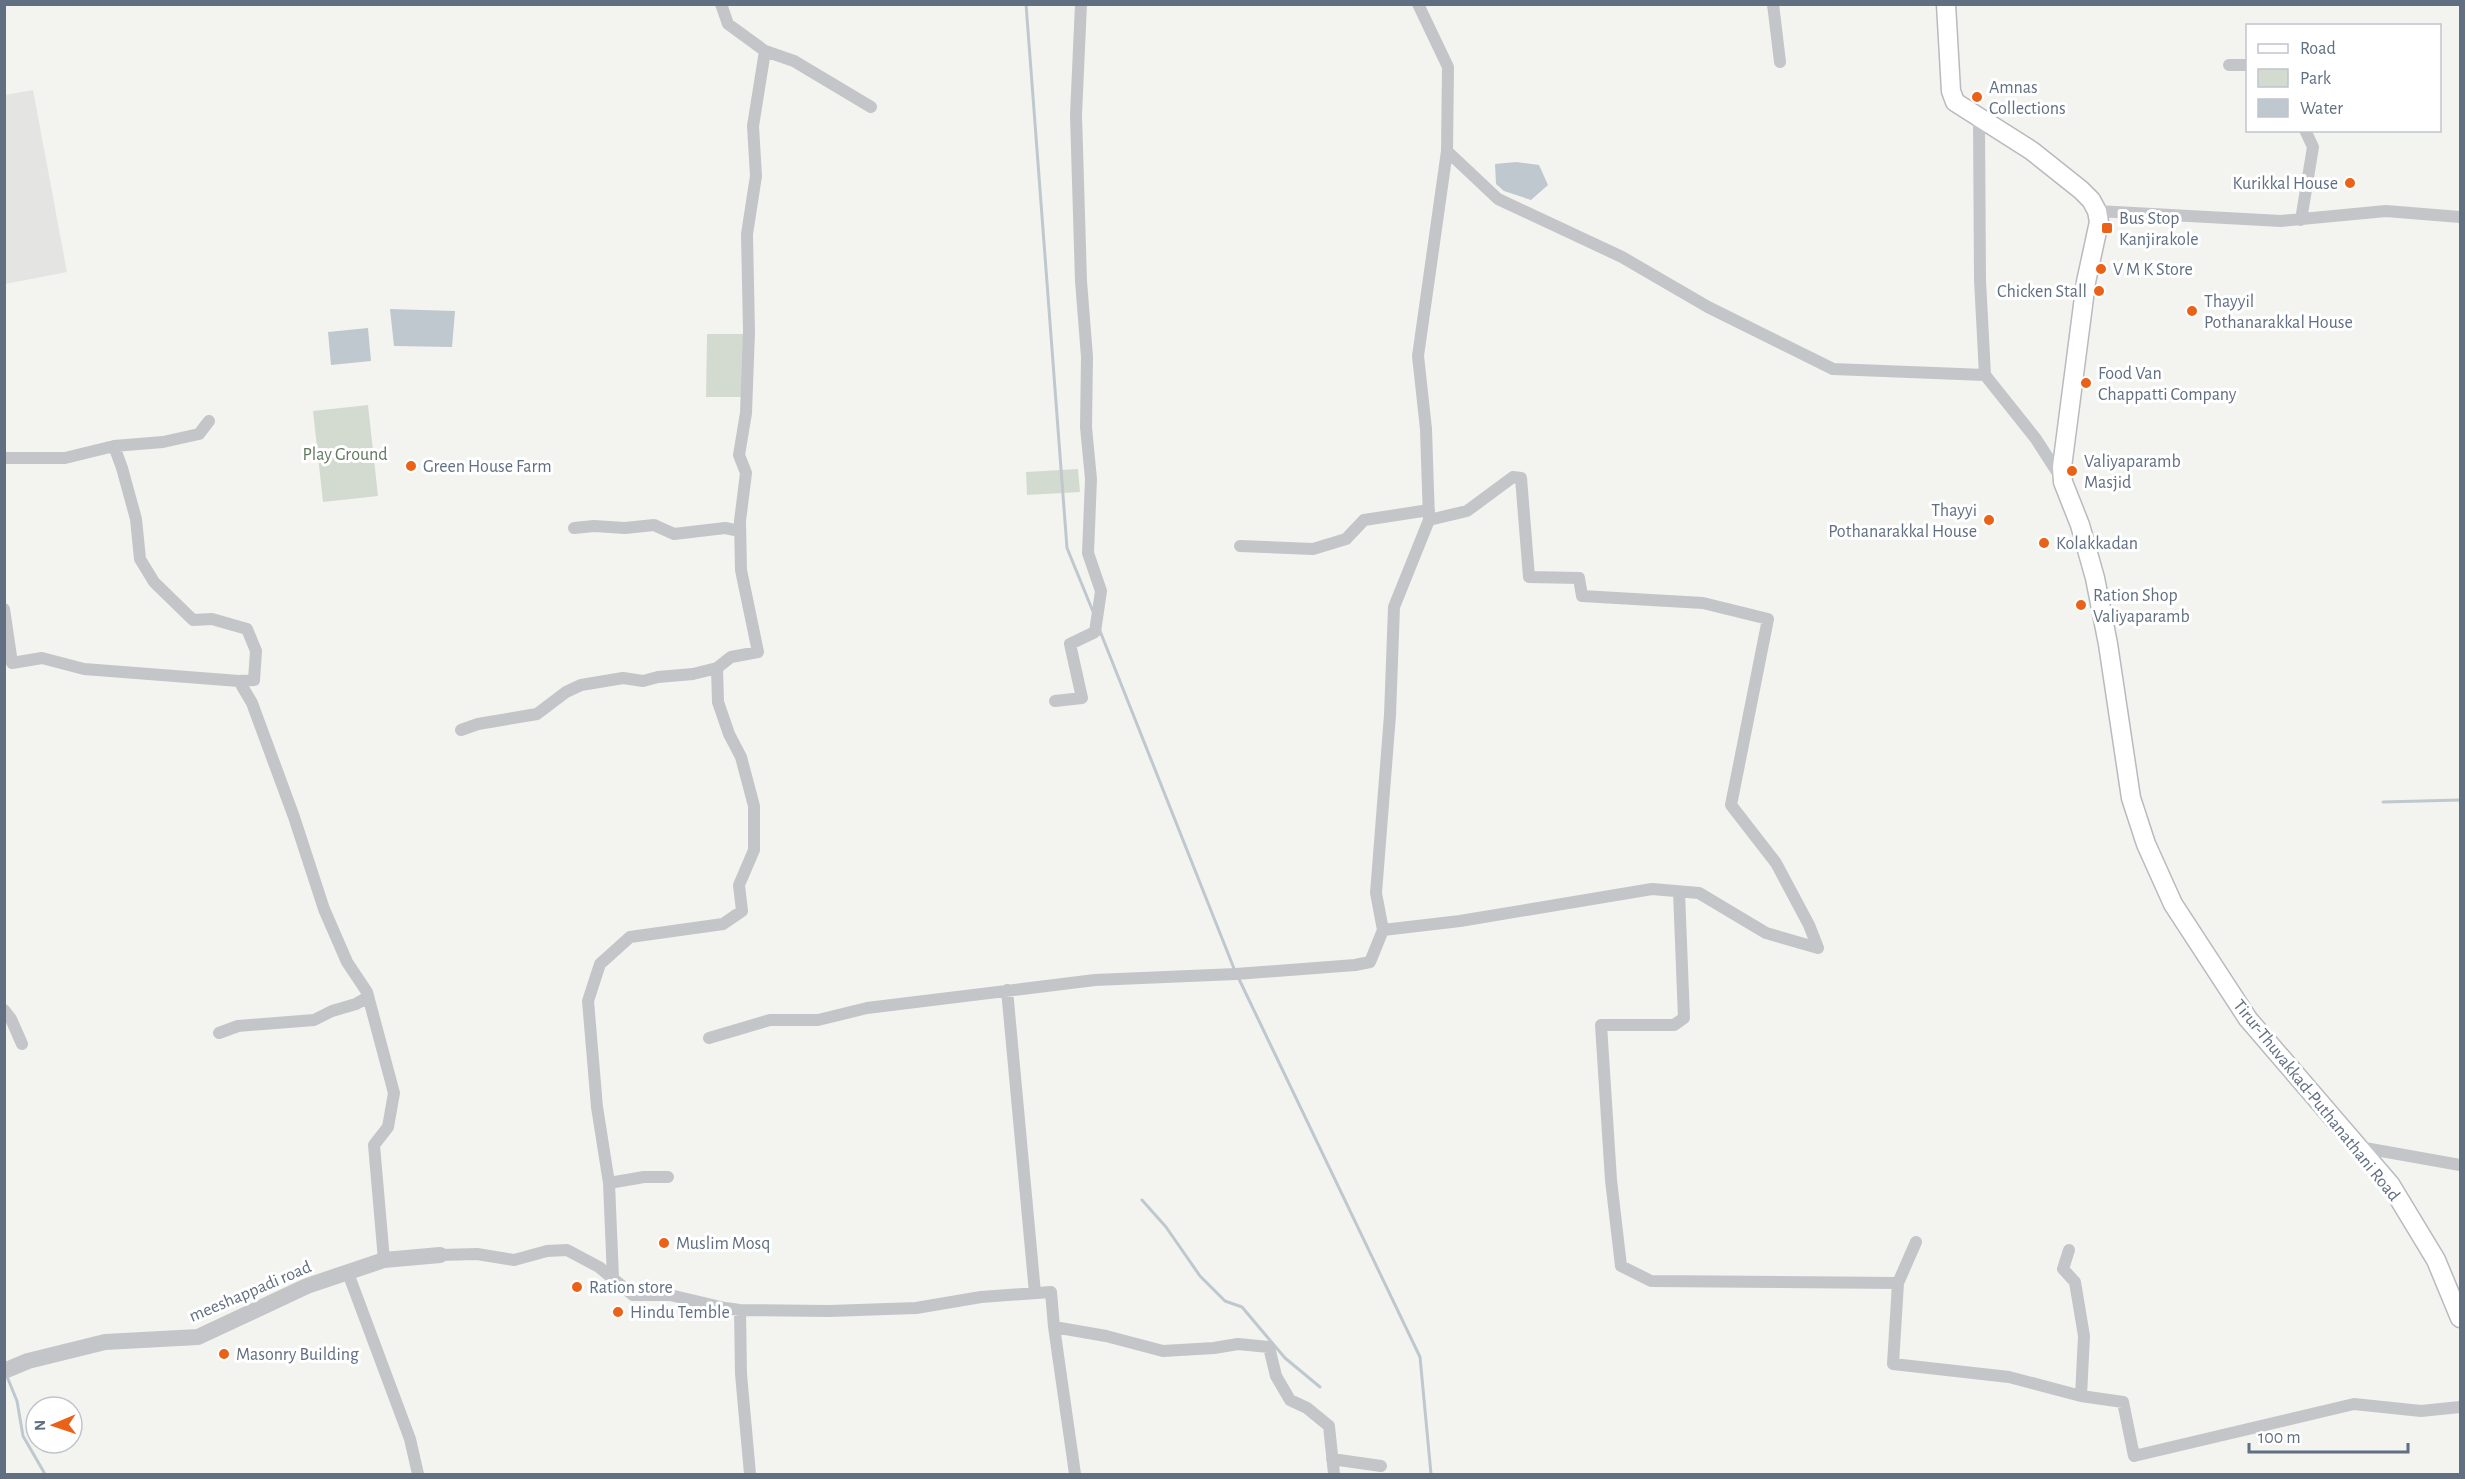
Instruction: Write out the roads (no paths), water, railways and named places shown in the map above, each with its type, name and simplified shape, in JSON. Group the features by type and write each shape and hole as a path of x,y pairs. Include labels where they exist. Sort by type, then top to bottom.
{"main road":[{"path":"1946,4 1952,91 1955,102 2032,152 2081,190 2091,200 2097,211"},
{"name":"Tirur-Thuvakkad-Puthanathani Road","path":"2097,211 2099,222 2086,282 2062,467 2063,482 2080,525 2095,578 2108,644 2131,798 2146,844 2173,904 2248,1019 2390,1184 2436,1260 2460,1318"}],"street":[{"path":"721,4 728,24 765,51 794,61 871,107"},
{"path":"1055,701 1082,698 1070,644 1095,632 1101,591 1088,553 1091,479 1086,428 1087,357 1081,281 1076,115 1081,4"},
{"path":"709,1038 770,1020 818,1020 867,1008 1007,990 1095,980 1236,974 1370,962 1383,930 1376,893 1390,715 1394,607 1429,515 1426,429 1418,356 1447,151 1448,67 1418,4"},
{"path":"1773,4 1780,62"},
{"path":"461,730 478,724 537,714 566,692 581,685 623,678 644,681 658,677 693,674 717,668 731,657 758,652 741,570 740,531 746,473 739,455 746,413 749,332 747,234 756,176 753,126 765,51"},
{"path":"2229,65 2246,65"},
{"path":"1979,119 1980,280 1985,375 2036,439 2063,482"},
{"path":"2301,220 2313,147 2306,132"},
{"path":"1447,151 1498,199 1622,257 1708,307 1833,369 1985,375"},
{"path":"2097,211 2281,221 2386,211 2460,216"},
{"path":"4,458 65,458 114,447 163,442 199,434 209,421"},
{"path":"4,609 12,663 42,658 84,669 239,681 254,680 256,651 247,629 212,619 193,620 154,582 140,559 136,519 114,447"},
{"path":"1240,546 1313,549 1347,539 1364,520 1467,510 1514,477 1521,478 1528,577 1579,578 1582,596 1703,603 1768,619 1731,805 1776,863 1809,925 1818,948 1766,933 1699,893 1652,889 1471,919 1383,930"},
{"path":"574,528 594,526 625,528 654,525 674,534 724,528 740,531"},
{"path":"613,1278 609,1183 597,1107 588,1000 600,964 630,937 723,924 742,911 739,885 754,850 754,806 741,758 718,702 717,668"},
{"path":"239,681 252,703 294,817 324,909 346,962 367,992 394,1093 388,1127 374,1144 384,1260"},
{"path":"1679,892 1684,1018 1674,1025 1601,1025 1611,1180 1621,1266 1652,1281 1898,1283"},
{"path":"1007,990 1035,1293"},
{"path":"219,1033 238,1026 314,1020 368,998"},
{"path":"4,1010 11,1019 22,1044"},
{"path":"2358,1147 2460,1165"},
{"path":"609,1183 644,1177 668,1177"},
{"path":"1916,1242 1898,1283 1893,1364 2009,1377 2081,1396 2123,1402 2134,1456 2354,1404 2421,1411 2460,1407"},
{"path":"440,1256 477,1254 514,1260 547,1251 567,1250 599,1267 633,1295 670,1294 740,1310 829,1311 916,1308 981,1297 1051,1292 1075,1474"},
{"path":"2068,1250 2063,1269 2075,1282 2084,1336 2081,1396"},
{"name":"meeshappadi road","path":"4,1371 28,1361 105,1342 198,1337 307,1286 384,1260 440,1256"},
{"path":"348,1273 410,1440 418,1474"},
{"path":"740,1310 741,1374 750,1474"},
{"path":"1054,1327 1106,1336 1163,1351 1238,1344 1269,1347 1276,1376 1290,1400 1308,1408 1329,1426 1334,1474"},
{"path":"1332,1459 1381,1466"}],"water":[{"path":"1516,162 1539,165 1548,185 1531,200 1504,191 1496,184 1495,164"},
{"path":"390,309 455,311 452,347 394,346"},
{"path":"368,328 371,361 331,365 328,332"}],"waterway":[{"path":"1026,4 1067,548 1094,614"},
{"path":"1100,631 1235,971"},
{"path":"2383,802 2460,800"},
{"path":"1238,977 1420,1357 1431,1474"},
{"path":"1142,1200 1166,1227 1200,1276 1225,1301 1242,1307 1285,1358 1320,1387"},
{"path":"8,1379 17,1401 23,1436 45,1474"}],"place":[{"name":"Amnas Collections","path":"1977,97"},
{"name":"Kurikkal House","path":"2350,183"},
{"name":"Bus Stop Kanjirakole","path":"2107,228"},
{"name":"V M K Store","path":"2101,269"},
{"name":"Chicken Stall","path":"2099,291"},
{"name":"Thayyil Pothanarakkal House","path":"2192,311"},
{"name":"Food Van Chappatti Company","path":"2086,383"},
{"name":"Green House Farm","path":"411,466"},
{"name":"Valiyaparamb Masjid","path":"2072,471"},
{"name":"Thayyi Pothanarakkal House","path":"1989,520"},
{"name":"Kolakkadan","path":"2044,543"},
{"name":"Ration Shop Valiyaparamb","path":"2081,605"},
{"name":"Muslim Mosq","path":"664,1243"},
{"name":"Ration store","path":"577,1287"},
{"name":"Hindu Temble","path":"618,1312"},
{"name":"Masonry Building","path":"224,1354"}],"park label":[{"name":"Play Ground","path":"345,454"}]}
